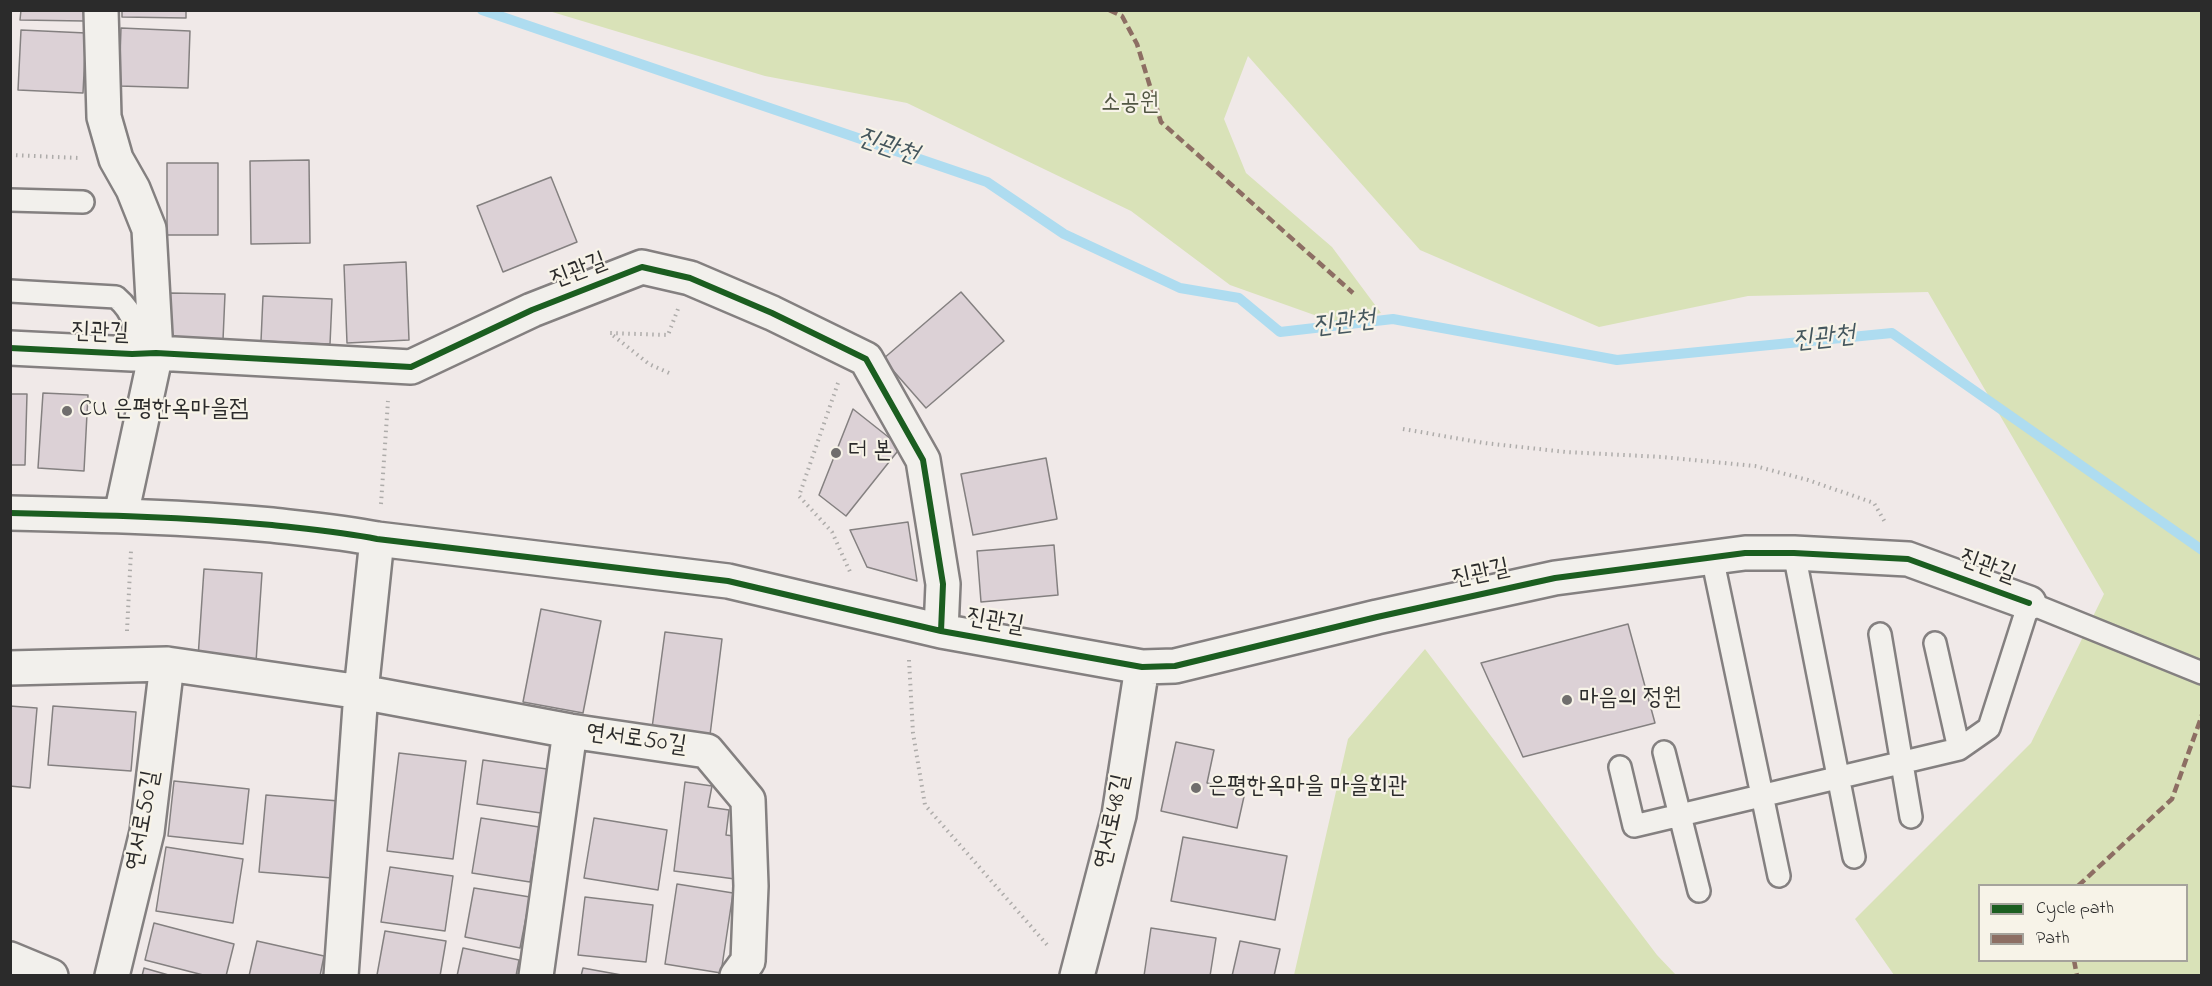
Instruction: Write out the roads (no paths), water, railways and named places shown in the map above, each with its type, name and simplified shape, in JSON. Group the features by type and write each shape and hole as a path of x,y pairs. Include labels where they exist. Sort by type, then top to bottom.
{"street":[{"name":"진관길","path":"101,10 104,117 116,159 133,189 149,229 144,354 121,515"},
{"name":"진관길","path":"10,348 411,367 532,310 642,267 690,278 772,313 866,359 923,460 943,584 941,631"},
{"name":"진관길","path":"10,513 121,515 252,523 346,532 379,524 728,581 941,631 1142,668 1175,666 1377,617 1556,578 1745,553 1794,553 1908,559 2029,603"},
{"path":"341,975 361,693 379,524"},
{"name":"연서로50길","path":"112,975 147,832 167,664"},
{"name":"연서로50길","path":"10,668 167,664 361,693 570,731 707,751 748,800 751,886 748,961 737,975"},
{"name":"연서로48길","path":"1066,965 1119,814 1142,668"},
{"path":"536,975 570,731"},
{"path":"10,959 51,975"}],"lane":[{"path":"10,200 83,202"},
{"path":"10,291 116,297 127,306 144,354"},
{"path":"1794,553 1854,857"},
{"path":"1712,557 1779,876"},
{"path":"1620,767 1634,826 1959,749 1989,728 2029,603"},
{"name":"진관길","path":"2029,603 2202,673"},
{"path":"1880,634 1911,817"},
{"path":"1935,643 1959,749"},
{"path":"1664,752 1699,891"}],"waterway":[{"name":"진관천","path":"482,10 987,182 1064,234 1180,288 1239,298 1280,332 1393,319 1617,360 1892,333 2202,550"}],"place":[{"name":"CU 은평한옥마을점","path":"67,411"},
{"name":"더 본","path":"836,453"},
{"name":"마음의 정원","path":"1567,700"},
{"name":"은평한옥마을 마을회관","path":"1196,788"}],"park label":[{"name":"소공원","path":"1130,105"}]}
